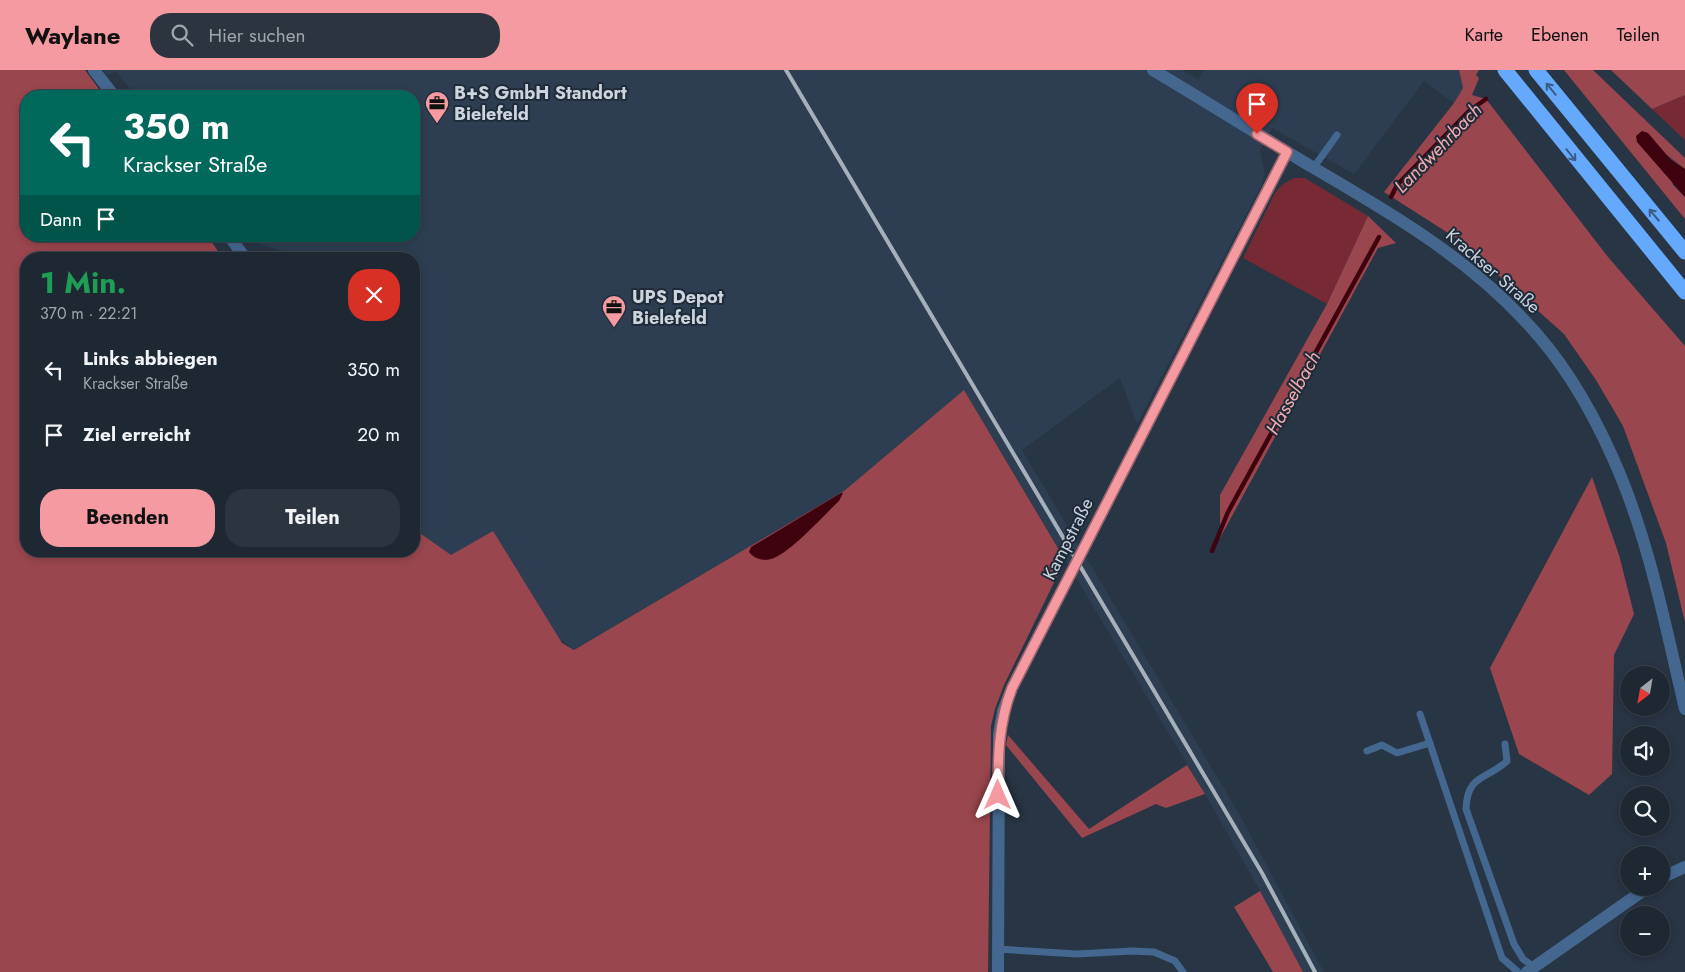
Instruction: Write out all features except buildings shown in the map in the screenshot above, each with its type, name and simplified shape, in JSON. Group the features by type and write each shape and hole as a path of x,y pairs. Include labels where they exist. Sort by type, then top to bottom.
{"highway":[{"path":"1504,70 1685,292"},
{"path":"1536,70 1685,252"}],"street":[{"path":"94,70 109,90"},
{"name":"Krackser Straße","path":"1154,70 1402,221 1462,264 1494,290 1525,320 1556,360 1594,419 1627,490 1681,671 1685,709"},
{"name":"Kampstraße","path":"998,972 998,757 1003,711 1016,679 1287,152"},
{"path":"1670,874 1685,868"},
{"path":"1531,970 1636,896"}],"lane":[{"path":"1314,167 1337,136"},
{"path":"1420,714 1502,958 1518,972"},
{"path":"1367,750 1382,745 1397,753 1430,743"},
{"path":"1505,744 1507,762 1471,786 1466,794 1466,808 1514,944 1522,959 1531,970"},
{"path":"998,950 1077,954 1132,951 1154,952 1175,961 1183,972"}],"shaded area":[{"path":"0,70 85,70 100,90 20,90 20,242 212,242 218,252 20,252 20,557 420,557 420,533 451,555 493,531 562,643 574,650 844,491 964,390 1065,560 1004,685 991,726 988,972 0,972"},
{"path":"104,70 1182,70 1198,79 1204,70 1459,70 1463,88 1454,103 1424,81 1354,174 1272,128 1260,150 1265,174 1260,188 1137,424 1120,378 1022,450 1238,812 1324,972 1303,972 1205,794 964,390 844,491 574,650 420,534 420,252 285,252 255,242 420,242 420,90 131,90 116,71 108,75"},
{"path":"1459,70 1479,70 1476,75 1479,78 1472,95 1486,99 1608,257 1685,346 1685,622 1666,543 1623,426 1596,380 1564,334 1459,240 1384,192 1454,103 1463,88"},
{"path":"1564,70 1593,70 1685,158 1685,169 1663,152 1673,185 1685,197 1685,219"},
{"path":"1611,70 1685,70 1685,95 1652,109"},
{"path":"1685,95 1685,140 1652,109"},
{"path":"1642,131 1648,133 1671,160 1685,169 1685,197 1637,142 1636,136"},
{"path":"1294,178 1305,178 1368,216 1327,304 1243,258 1275,193 1283,184"},
{"path":"1368,216 1396,243 1378,248 1220,538 1220,495 1327,304"},
{"path":"1592,477 1619,555 1634,614 1614,655 1612,774 1589,795 1519,754 1490,668"},
{"path":"843,493 839,501 782,554 763,560 749,552 751,547"},
{"path":"1008,735 1089,829 1187,765 1205,794 1166,808 1156,804 1082,838 1006,745"},
{"path":"1260,891 1303,972 1273,972 1234,907"}],"waterway":[{"name":"Landwehrbach","path":"1391,197 1397,185 1469,111 1486,99"},
{"name":"Hasselbach","path":"1212,551 1228,512 1379,237"}],"railway":[{"path":"786,70 1262,873 1315,972"}],"place":[{"name":"B+S GmbH Standort Bielefeld","path":"437,124"},
{"name":"UPS Depot Bielefeld","path":"614,328"}],"route":[{"path":"998,795 999,734 1003,711 1012,688 1287,152 1257,134"}]}
